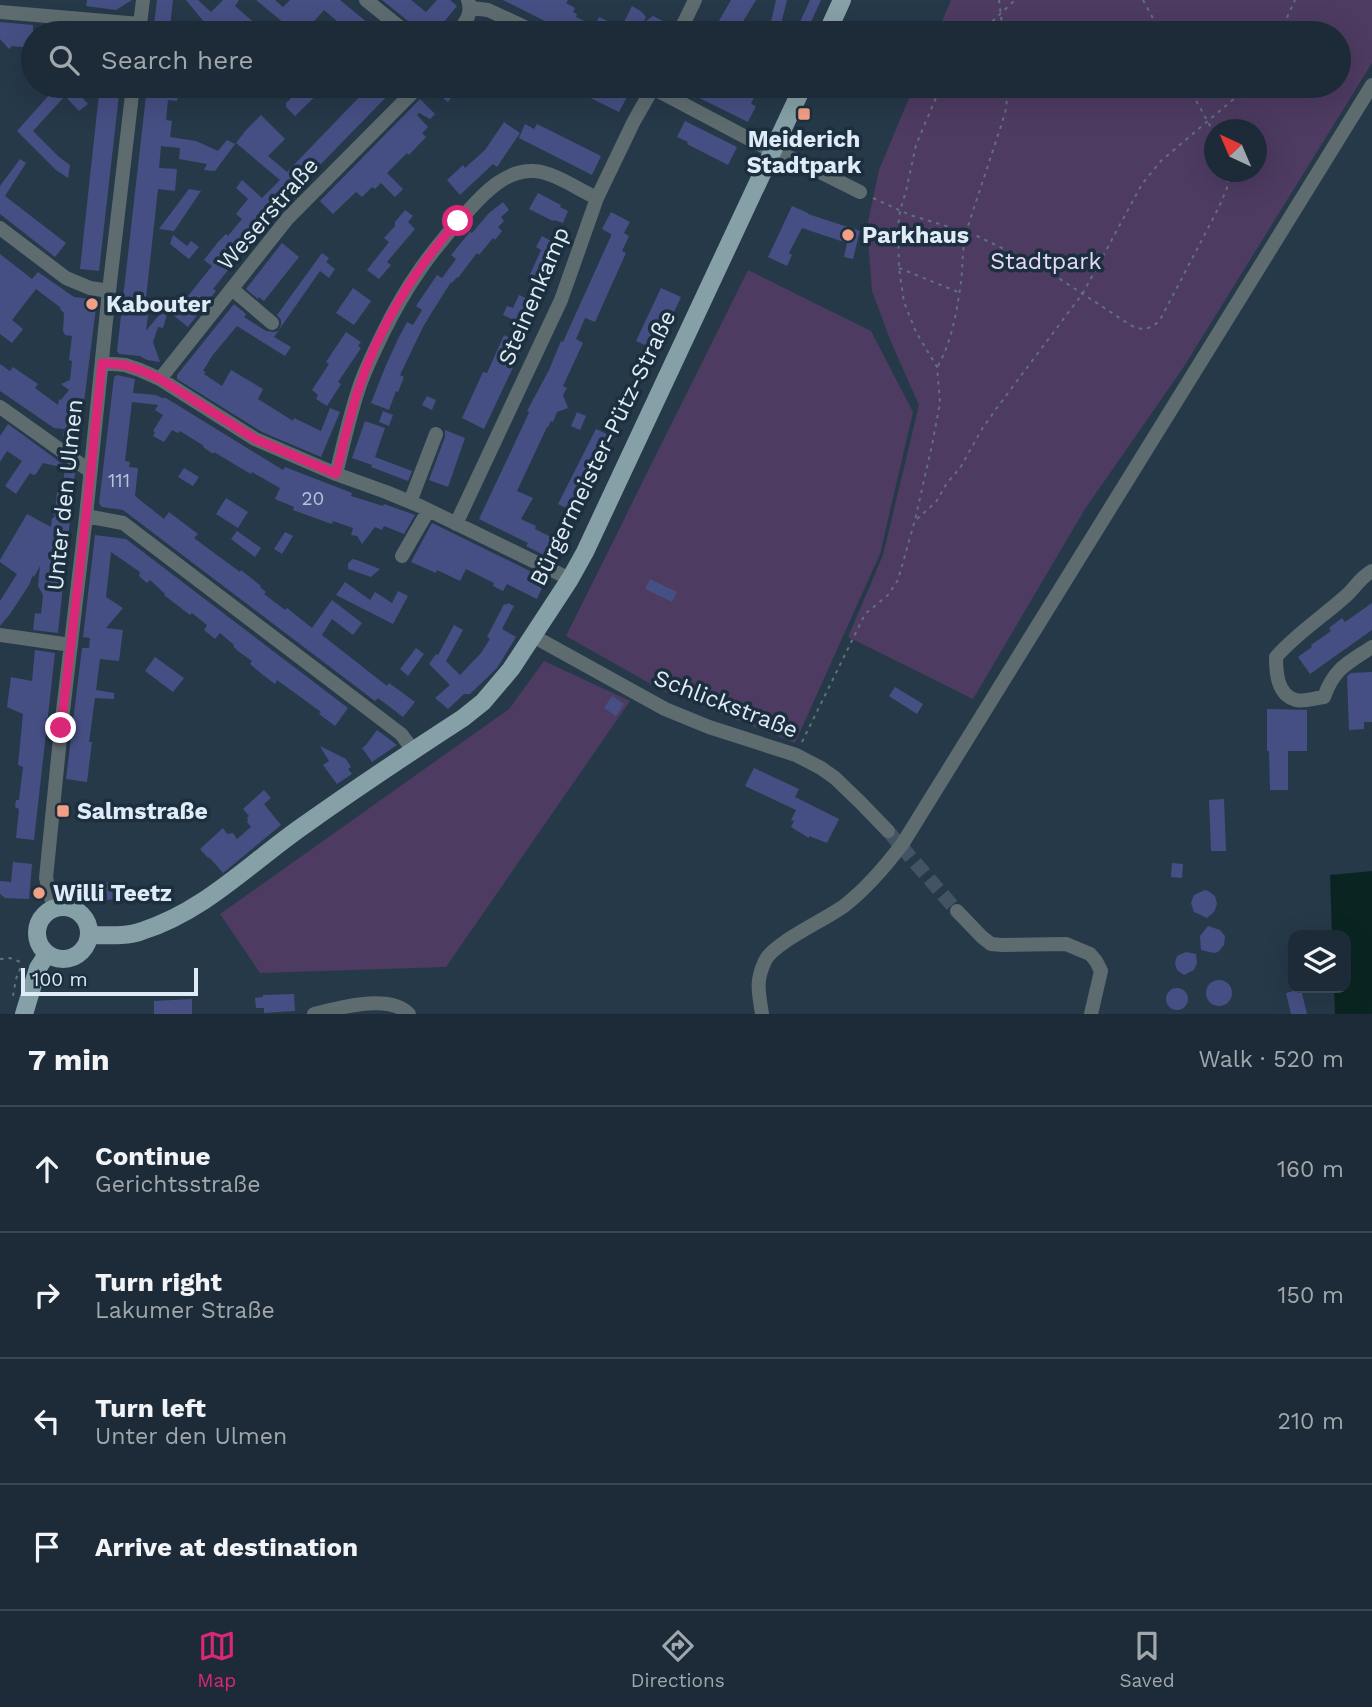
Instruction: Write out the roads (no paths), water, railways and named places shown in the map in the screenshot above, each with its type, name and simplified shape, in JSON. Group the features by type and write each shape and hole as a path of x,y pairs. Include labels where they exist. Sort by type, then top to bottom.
{"main road":[{"path":"832,21 842,0"},
{"name":"Bürgermeister-Pütz-Straße","path":"89,935 141,932 208,900 301,827 483,702 533,636 585,552 797,98"},
{"path":"24,1014 36,962 41,919 54,909 63,907 79,912 85,918 89,935 83,951 73,958 36,962"}],"street":[{"path":"140,21 143,0"},
{"path":"366,0 392,21"},
{"path":"685,21 695,0"},
{"path":"469,4 512,21"},
{"path":"0,12 74,21"},
{"path":"762,1014 757,982 765,959 780,944 841,908 863,890 882,871 903,843 1372,85"},
{"name":"Unter den Ulmen","path":"54,909 46,878 132,98"},
{"name":"Weserstraße","path":"160,379 288,218 407,98"},
{"name":"Steinenkamp","path":"456,524 561,300 597,198 646,98"},
{"path":"674,98 772,151 860,192"},
{"path":"336,474 358,391 396,305 439,243 472,207 509,176 533,171 555,177 597,198"},
{"path":"0,228 66,278 90,288 109,291"},
{"path":"232,289 272,323"},
{"path":"102,363 125,365 160,379 255,439 410,502 570,579"},
{"path":"0,407 90,471"},
{"path":"410,502 436,434"},
{"path":"402,556 428,511"},
{"path":"86,516 123,523 401,734 413,750"},
{"path":"1372,571 1286,645 1276,657 1276,675 1282,690 1293,700 1324,697 1329,682 1338,670 1372,647"},
{"path":"0,635 71,645"},
{"name":"Schlickstraße","path":"533,636 665,709 709,727 796,755 821,768 835,778 888,831"},
{"path":"957,911 991,944 1066,944 1090,954 1101,971 1091,1014"},
{"path":"314,1014 358,1005 382,1004 399,1006 409,1014"}],"tunnel":[{"path":"888,831 957,911"}],"place":[{"name":"Meiderich Stadtpark","path":"804,114"},
{"name":"Parkhaus","path":"848,235"},
{"name":"Kabouter","path":"92,304"},
{"name":"Salmstraße","path":"63,811"},
{"name":"Willi Teetz","path":"39,893"}],"park label":[{"name":"Stadtpark","path":"1046,261"}]}
